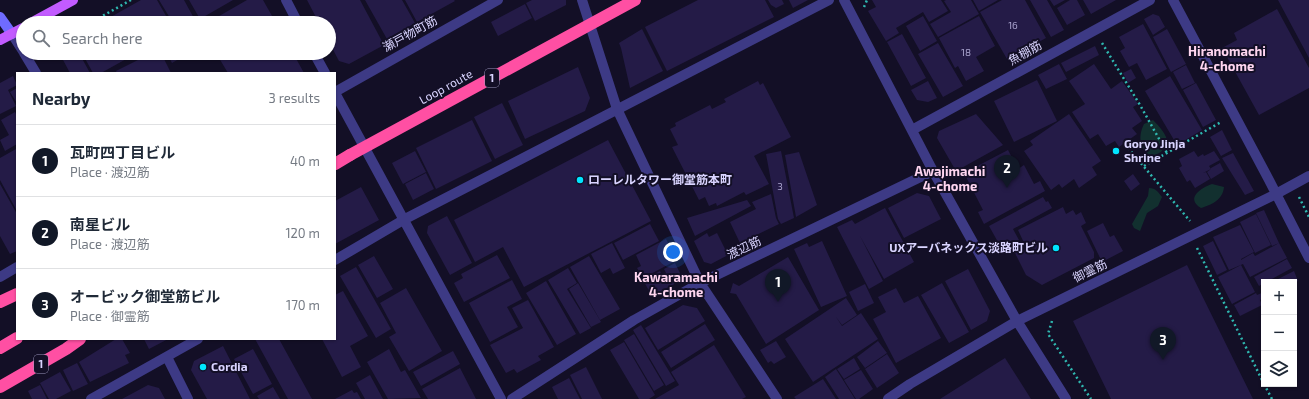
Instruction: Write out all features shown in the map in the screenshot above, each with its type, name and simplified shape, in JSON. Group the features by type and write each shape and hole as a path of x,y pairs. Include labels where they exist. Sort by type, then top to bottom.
{"highway":[{"name":"Loop route","path":"336,162 635,0"},
{"path":"0,302 16,294"},
{"path":"0,348 16,339"},
{"name":"1","path":"0,387 66,349 79,340"}],"main road":[{"path":"44,16 73,0"},
{"path":"0,40 16,32"}],"street":[{"path":"286,0 294,16"},
{"name":"瀬戸物町筋","path":"336,91 498,0"},
{"path":"582,0 617,109 700,283 776,399"},
{"path":"336,259 405,219 829,0"},
{"path":"844,0 933,171 1017,321 1066,399"},
{"name":"魚棚筋","path":"912,130 1150,0"},
{"path":"1173,0 1309,258"},
{"path":"0,17 16,40"},
{"path":"29,60 35,72"},
{"path":"318,60 324,72"},
{"path":"336,94 501,399"},
{"name":"渡辺筋","path":"512,399 634,320 700,283 933,171"},
{"name":"御霊筋","path":"888,399 910,384 1017,321 1276,194 1309,176"},
{"path":"0,277 16,268"},
{"path":"91,399 196,340"},
{"path":"167,357 188,399"}],"path":[{"path":"102,16 131,0"},
{"path":"1094,30 1140,104 1167,153"},
{"path":"1144,166 1234,114"},
{"path":"1128,148 1144,166 1195,233 1261,377"},
{"path":"1298,197 1309,217"},
{"path":"1052,320 1048,334 1091,399"},
{"path":"1266,387 1272,399"}],"green space":[{"path":"1153,120 1166,137 1168,143 1161,152 1151,157 1144,150 1140,137 1144,124"},
{"path":"1212,184 1224,187 1223,192 1219,199 1201,208 1194,201 1196,194 1203,188"},
{"path":"1149,188 1158,192 1162,197 1158,206 1147,213 1140,231 1134,228 1132,224 1148,196"}],"building":[{"path":"141,0 157,0 166,16 112,16"},
{"path":"159,0 184,0 193,16 169,16"},
{"path":"189,0 233,0 205,16 198,16"},
{"path":"247,0 263,0 272,16 219,16"},
{"path":"307,0 360,0 384,45 349,64 339,61 336,55 336,16 315,16"},
{"path":"365,0 402,0 415,23 387,39"},
{"path":"405,0 454,0 455,1 417,22"},
{"path":"532,0 566,0 566,5 535,21 526,3"},
{"path":"698,0 765,0 774,17 667,71 645,27"},
{"path":"768,0 782,0 784,4 776,8 771,5"},
{"path":"789,0 808,0 793,8"},
{"path":"872,0 941,0 948,11 929,22 923,12 896,28 899,33 886,41 868,11 876,7"},
{"path":"971,0 979,14 938,37 930,24 951,12 944,1"},
{"path":"973,0 998,0 979,11"},
{"path":"1002,0 1025,0 1046,38 1007,59 980,12"},
{"path":"1030,0 1047,0 1064,30 1051,37"},
{"path":"1050,0 1065,0 1054,6"},
{"path":"1070,0 1077,0 1085,15 1067,25 1057,8"},
{"path":"1083,0 1116,0 1091,14"},
{"path":"1278,0 1309,0 1309,58"},
{"path":"525,4 532,18 498,36 491,22"},
{"path":"1277,9 1309,68 1309,88 1259,115 1222,48 1237,40 1234,33"},
{"path":"1153,14 1159,16 1165,27 1153,35 1144,19"},
{"path":"923,16 937,41 920,51 906,26"},
{"path":"979,16 995,46 976,57 984,71 966,81 958,66 955,68 939,38"},
{"path":"1143,24 1167,69 1146,80 1137,63 1129,67 1120,51 1125,48 1119,37"},
{"path":"642,29 663,71 630,88 619,43"},
{"path":"1167,29 1186,64 1171,72 1153,37"},
{"path":"902,34 926,78 911,86 887,42"},
{"path":"938,43 963,86 943,97 918,54"},
{"path":"1095,46 1099,55 1066,72 1061,63"},
{"path":"63,60 83,60 89,72 69,72"},
{"path":"86,60 124,60 103,72 92,72"},
{"path":"138,60 164,60 170,72 116,72"},
{"path":"220,60 297,60 303,72 227,72"},
{"path":"1059,64 1067,79 1046,89 1038,75"},
{"path":"1094,64 1111,89 1122,81 1138,104 1133,107 1142,121 1132,128 1137,134 1119,147 1115,141 1106,146 1098,134 1090,139 1072,112 1085,104 1069,81"},
{"path":"1186,65 1195,83 1182,89 1173,72"},
{"path":"578,67 590,98 585,111 525,139 508,101"},
{"path":"1131,69 1136,78 1128,83 1123,73"},
{"path":"13,76 16,83 16,86 8,90 16,106 0,114 0,83"},
{"path":"1170,76 1202,130 1177,145 1145,91"},
{"path":"1037,80 1057,121 1014,142 994,101"},
{"path":"758,81 760,85 763,83 791,137 754,156 769,184 746,195 744,192 717,206 716,203 709,206 705,197 699,200 672,147 678,145 670,129 676,126 675,123 710,105 712,109 726,102 724,99"},
{"path":"928,81 937,98 928,102 917,100 911,90"},
{"path":"1196,83 1216,120 1203,127 1183,90"},
{"path":"16,89 16,101 10,92"},
{"path":"502,103 523,145 495,159 474,117"},
{"path":"15,112 16,114 16,145 5,151 0,140 9,135 1,120"},
{"path":"976,114 1003,145 956,171 937,138 939,131"},
{"path":"1069,114 1101,161 1092,167 1097,175 1079,188 1074,179 1062,188 1059,184 1051,190 1024,151 1033,145 1030,141"},
{"path":"472,120 492,161 436,189 416,148"},
{"path":"1222,130 1232,150 1221,156 1210,137"},
{"name":"ローレルタワー御堂筋本町","path":"608,140 651,221 524,287 503,247 475,262 454,220"},
{"path":"16,149 16,209 0,180 0,158"},
{"path":"1008,150 1018,169 1024,165 1034,184 1040,181 1045,191 984,224 978,212 983,210 964,173"},
{"path":"415,151 426,172 403,184 392,163"},
{"path":"781,151 794,218 781,224 778,219 766,154"},
{"path":"1194,151 1198,157 1214,151 1220,160 1209,166 1211,169 1203,173 1206,172 1210,179 1195,188 1190,180 1187,182 1179,168 1182,166 1179,159"},
{"path":"799,152 817,205 796,217 785,155"},
{"path":"1233,153 1254,191 1245,195 1222,158"},
{"path":"1220,163 1224,171 1211,179 1207,172"},
{"path":"426,173 434,189 413,200 405,184"},
{"path":"1133,174 1140,184 1131,191 1124,181"},
{"path":"0,184 16,212 16,251 10,254 0,236"},
{"path":"361,187 379,220 336,243 336,200"},
{"path":"917,193 929,196 941,219 904,238 888,208"},
{"path":"771,194 776,218 779,224 740,243 730,222 756,209 752,202"},
{"path":"1043,197 1046,202 1048,201 1052,208 1013,229 1020,242 1003,251 989,226"},
{"path":"747,200 751,206 695,236 687,218"},
{"name":"UXアーバネックス淡路町ビル","path":"1063,207 1066,214 1073,210 1076,215 1081,212 1086,223 1081,226 1094,252 1094,258 1042,285 1026,275 1014,251 1025,245 1018,230"},
{"path":"885,208 914,262 884,279 860,236 883,281 869,289 837,227 852,220 855,224"},
{"path":"1264,210 1279,243 1272,246 1256,213"},
{"path":"1256,214 1271,245 1255,253 1240,222"},
{"path":"447,216 472,263 450,275 427,233 428,226"},
{"path":"1103,223 1110,237 1114,235 1123,251 1102,262 1087,231"},
{"path":"650,224 659,241 623,260 614,243"},
{"path":"1240,225 1254,252 1241,260 1253,253 1255,256 1279,243 1287,258 1250,277 1243,264 1229,270 1213,237"},
{"path":"707,233 709,237 717,233 728,255 711,264 704,262 694,241"},
{"path":"666,239 677,260 643,278 637,268 641,266 636,255"},
{"path":"822,241 847,296 821,307 794,249 807,243 809,247"},
{"path":"1213,241 1227,270 1217,275 1203,246"},
{"path":"612,243 625,268 613,274 610,268 601,273 591,254"},
{"path":"497,255 510,278 464,302 454,283 463,278 461,274"},
{"path":"374,256 393,289 377,298 358,265"},
{"path":"589,256 620,309 600,320 570,267"},
{"path":"788,257 819,310 766,344 736,294 730,293 733,283 739,286"},
{"path":"1287,259 1292,268 1272,279 1261,279 1261,285 1259,286 1254,277"},
{"path":"675,263 680,273 678,282 652,296 643,280 660,271 662,275 666,273 664,269"},
{"path":"1187,265 1253,399 1111,399 1073,321"},
{"path":"1241,265 1255,292 1232,304 1218,277"},
{"path":"356,267 391,329 376,338 340,276"},
{"path":"568,268 577,283 567,289 591,328 580,334 548,280"},
{"path":"968,269 990,311 987,321 971,330 945,281"},
{"path":"1294,271 1298,281 1297,279 1278,279"},
{"path":"512,280 522,299 507,307 518,327 490,342 469,303"},
{"path":"546,281 576,334 557,345 526,293"},
{"path":"578,283 601,322 591,327 569,289"},
{"path":"942,283 969,332 949,343 921,295"},
{"path":"865,284 874,303 858,311 849,292"},
{"path":"406,288 442,351 409,371 389,337 396,333 380,303"},
{"path":"896,288 904,303 918,296 941,338 896,363 873,319 886,312 878,297"},
{"path":"343,291 368,336 350,346 361,367 342,377 323,340 336,340 336,294"},
{"path":"1256,293 1257,295 1261,293 1261,306 1240,316 1234,305"},
{"path":"846,298 857,315 842,325 836,317 842,326 861,313 878,339 813,382 785,339"},
{"path":"528,300 554,347 538,356 541,360 517,373 514,369 506,373 490,345 523,328 512,308"},
{"path":"683,305 697,308 705,321 658,350 645,328"},
{"path":"705,324 715,340 671,368 661,352"},
{"path":"641,325 675,381 666,386 633,330"},
{"path":"634,334 664,385 654,391 624,340"},
{"path":"114,340 123,340 130,353 125,355 129,363 90,382 79,362"},
{"path":"144,340 166,340 149,349"},
{"path":"256,340 280,340 312,399 288,399"},
{"path":"776,341 786,357 774,364 771,361 768,363 760,350"},
{"path":"878,341 887,353 865,368 857,357"},
{"path":"624,342 655,395 649,399 639,399 610,350"},
{"path":"714,345 746,397 742,399 655,399 679,385 671,372"},
{"path":"223,346 250,399 207,399 191,370 194,361"},
{"path":"253,349 272,384 253,394 234,359"},
{"path":"389,349 401,372 405,370 421,398 388,399 367,362"},
{"path":"453,351 460,364 421,386 413,372"},
{"path":"887,354 899,373 877,388 865,369"},
{"path":"854,358 860,369 844,379 837,369"},
{"path":"1005,358 1031,399 940,399"},
{"path":"77,363 88,384 73,391 63,370"},
{"path":"586,367 602,399 582,399 570,375"},
{"path":"460,368 476,399 428,399 422,389"},
{"path":"836,369 855,399 839,399 825,377"},
{"path":"861,370 873,389 859,399 856,399 844,380"},
{"path":"60,372 71,391 56,399 49,399 40,383"},
{"path":"370,375 383,399 365,399 356,383"},
{"path":"569,378 580,399 558,399 552,387"},
{"path":"823,379 836,399 796,399 794,397"},
{"path":"40,385 47,399 32,399 28,391"},
{"path":"148,385 159,388 165,399 122,399"},
{"path":"273,387 280,399 259,399 257,396"},
{"path":"352,390 354,393 357,392 361,399 335,399"}],"place":[{"name":"Goryo Jinja Shrine","path":"1116,151"},
{"name":"ローレルタワー御堂筋本町","path":"580,180"},
{"name":"南星ビル","path":"1007,188"},
{"name":"UXアーバネックス淡路町ビル","path":"1056,248"},
{"name":"瓦町四丁目ビル","path":"778,302"},
{"name":"オービック御堂筋ビル","path":"1163,360"},
{"name":"Cordia","path":"203,367"}],"district":[{"name":"Hiranomachi 4-chome","path":"1227,58"},
{"name":"Awajimachi 4-chome","path":"950,178"},
{"name":"Kawaramachi 4-chome","path":"676,284"}]}
